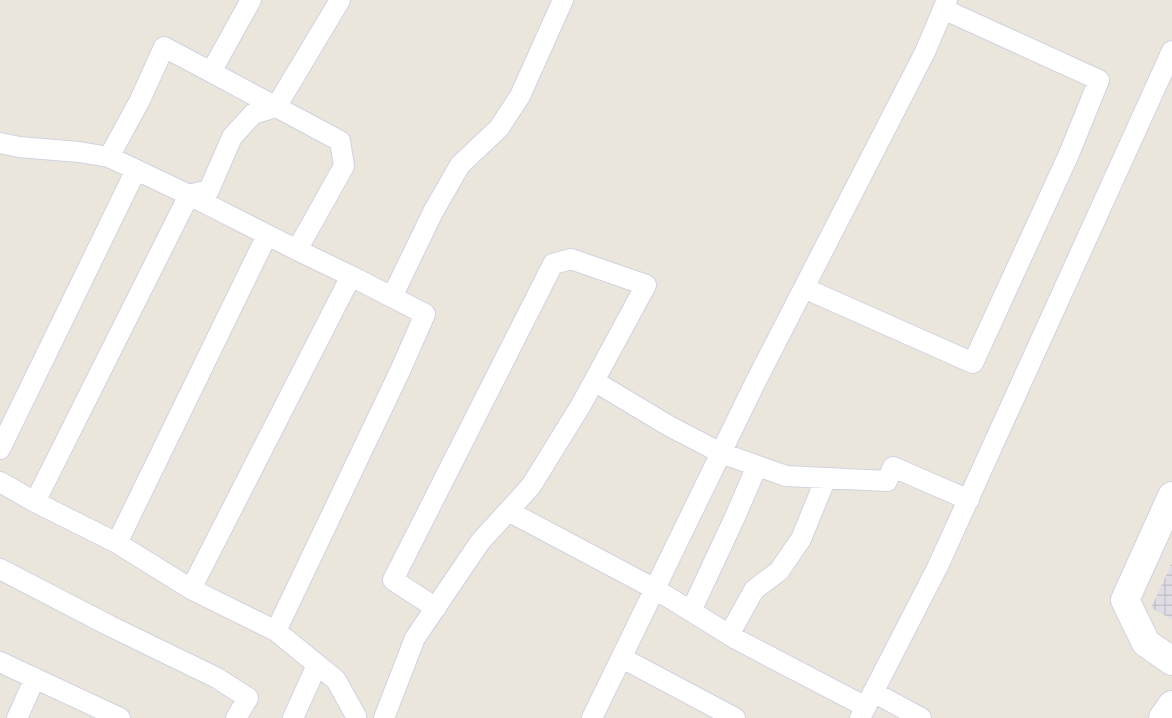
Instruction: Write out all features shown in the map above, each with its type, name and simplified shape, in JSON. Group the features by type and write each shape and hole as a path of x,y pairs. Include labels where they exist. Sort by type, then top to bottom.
{"street":[{"path":"211,72 252,0"},
{"path":"35,502 189,195 209,190 232,137 253,114 276,107 340,0"},
{"path":"392,297 432,212 460,165 499,128 520,96 563,0"},
{"path":"592,718 756,383 804,288 925,52 945,5 1099,80 1069,154 973,363 804,288"},
{"path":"109,158 140,100 164,47 340,141 344,166 297,250"},
{"path":"866,706 938,566 969,500 1172,51"},
{"path":"0,143 19,147 79,152 109,158 189,195 425,314 400,371 276,631"},
{"path":"0,449 136,170"},
{"path":"117,543 267,235"},
{"path":"384,718 415,638 436,608 480,542 531,486 581,405 646,285 571,259 553,264 393,580 436,608"},
{"path":"191,589 352,276"},
{"path":"594,381 669,426 721,453 786,476 887,481 893,467 969,500"},
{"path":"690,611 757,466"},
{"path":"729,635 754,590 778,572 801,539 826,478"},
{"path":"0,482 35,502 117,543 191,589 276,631 336,680 359,717"},
{"path":"1172,496 1126,600 1146,643 1172,661"},
{"path":"508,511 656,589 729,635 866,706 921,718"},
{"path":"0,568 110,626 217,678 248,698 236,718"},
{"path":"622,658 735,718"},
{"path":"0,662 120,718"},
{"path":"293,718 317,665"},
{"path":"17,718 35,678"},
{"path":"1163,718 1172,705"}],"shaded area":[{"path":"1172,563 1172,619 1151,608"}]}
